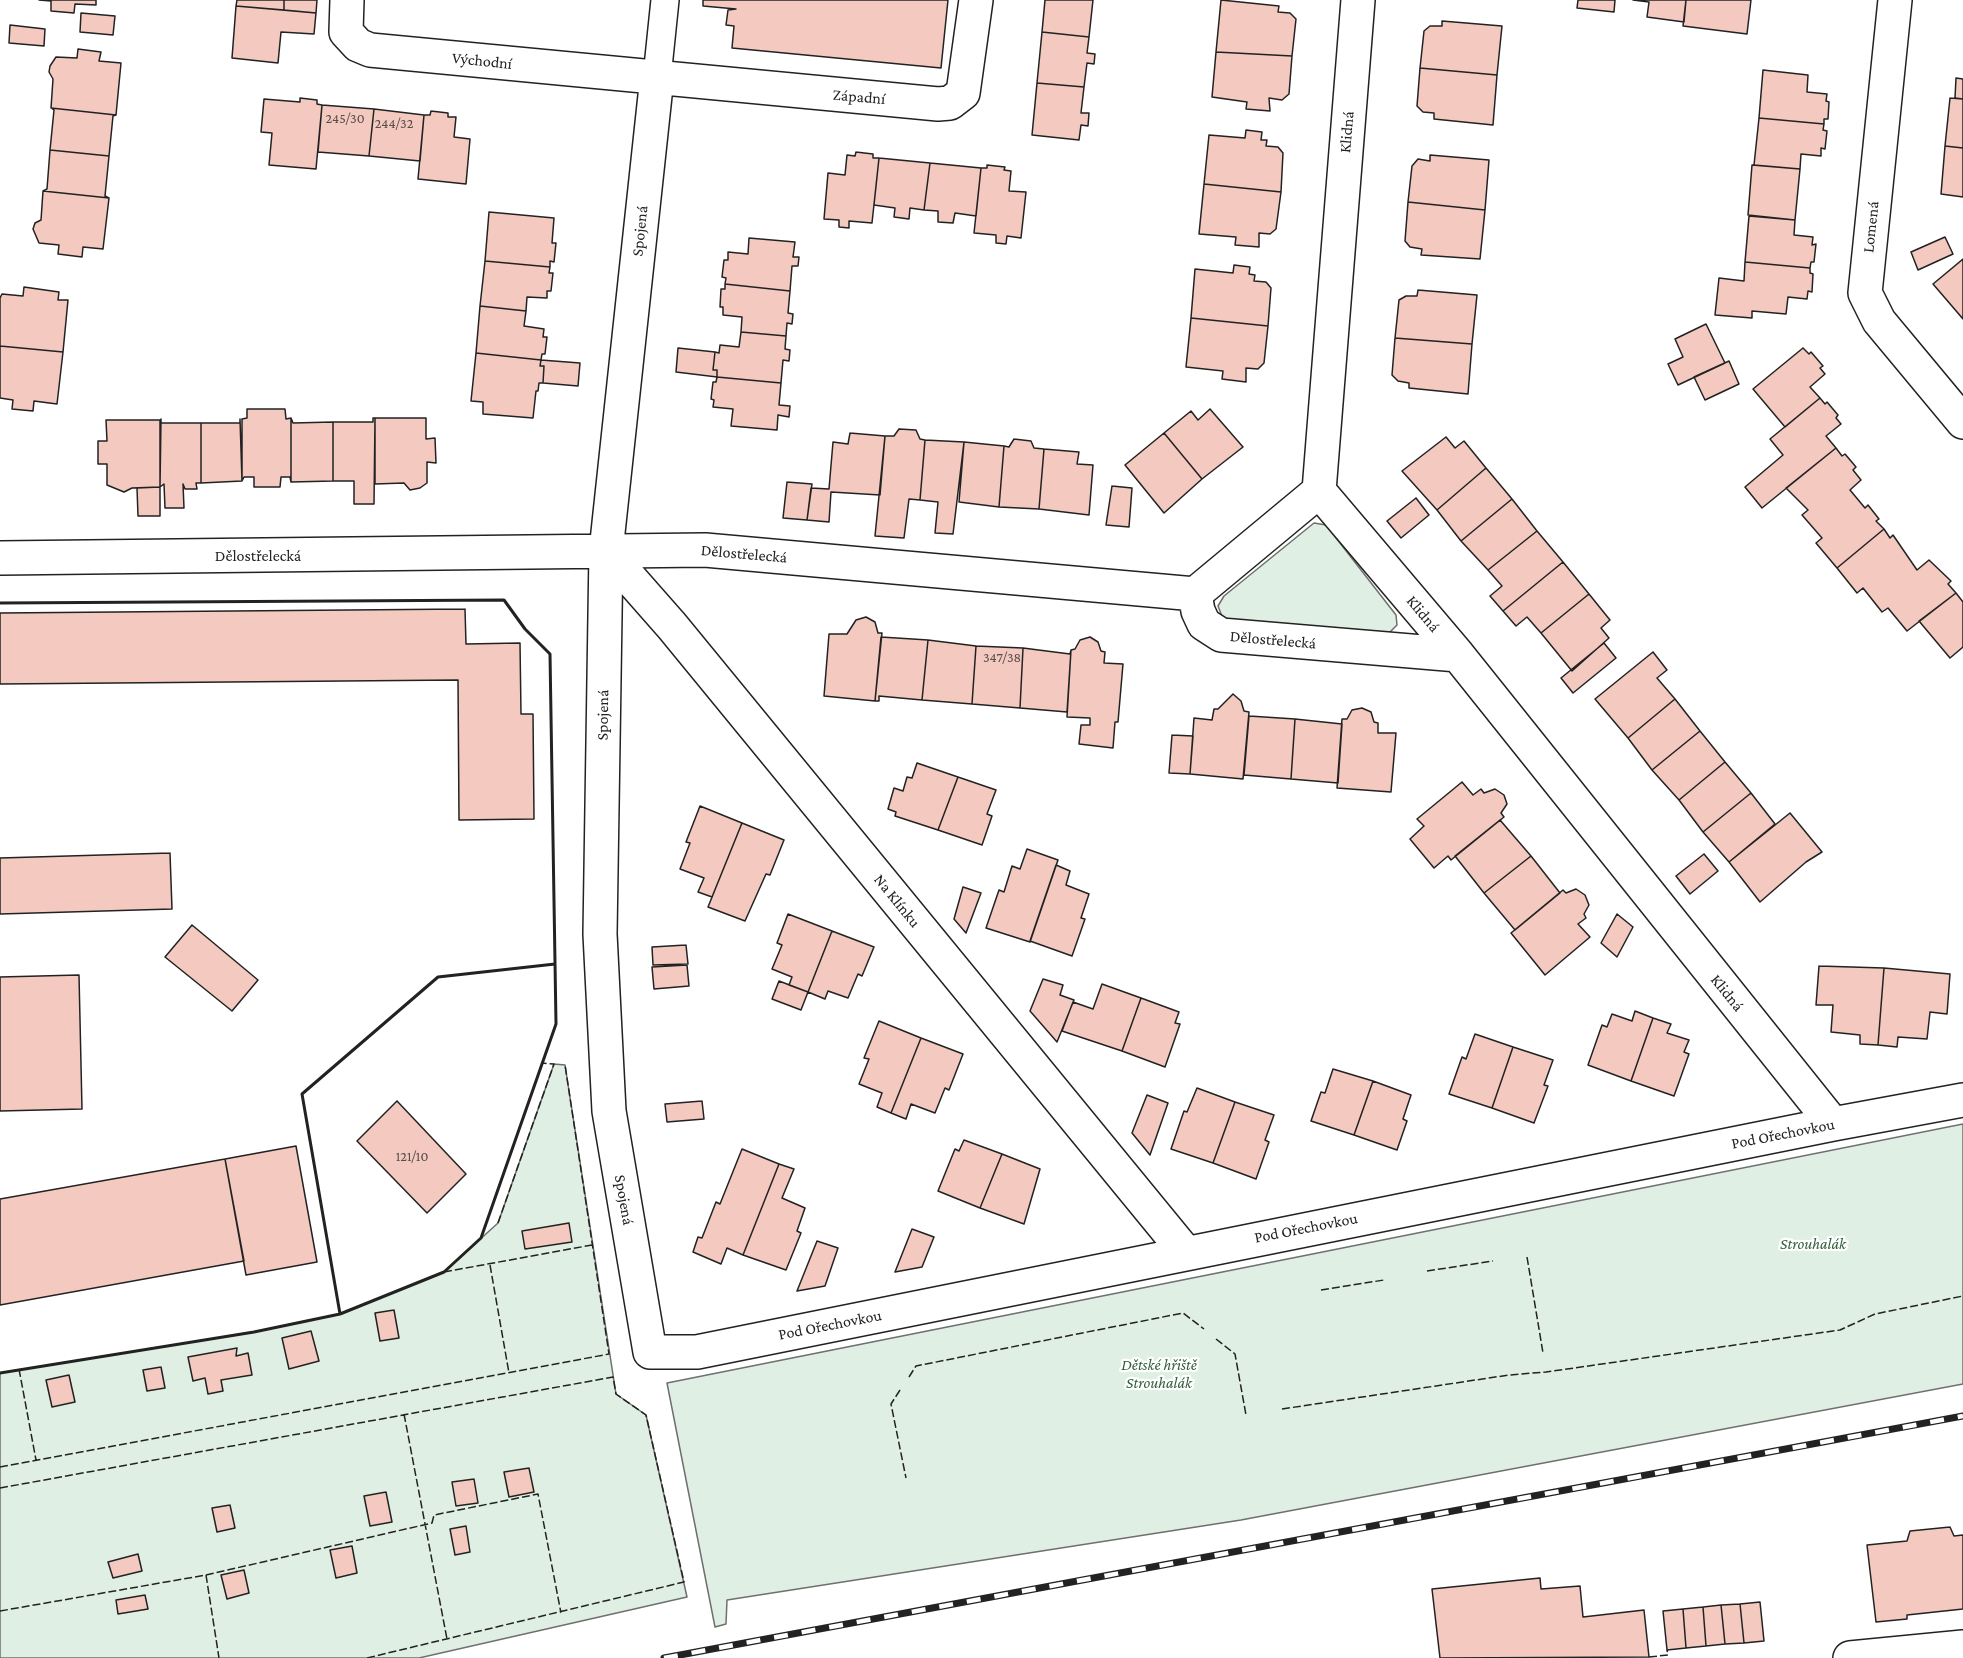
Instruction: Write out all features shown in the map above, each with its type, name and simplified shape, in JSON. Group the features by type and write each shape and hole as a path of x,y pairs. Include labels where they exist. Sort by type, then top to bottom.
{"street":[{"name":"Východní","path":"346,0 346,32 358,45 370,50 657,77"},
{"path":"657,77 665,0"},
{"name":"Západní","path":"657,77 950,103 963,93 976,0"},
{"name":"Klidná","path":"1358,0 1319,491 1458,655 1833,1124"},
{"name":"Lomená","path":"1895,0 1865,293 1878,321 1963,422"},
{"name":"Spojená","path":"650,1352 609,1111 600,934 606,551 657,77"},
{"path":"1196,594 1319,491"},
{"name":"Dělostřelecká","path":"0,558 513,554 705,550 1196,594 1198,611 1204,624 1221,634 1458,655"},
{"name":"Na Klínku","path":"606,551 672,626 1186,1253"},
{"name":"Pod Ořechovkou","path":"650,1352 697,1352 1833,1124 1963,1100"},
{"path":"1850,1658 1963,1647"}],"green space":[{"path":"1314,523 1326,525 1396,615 1397,625 1390,632 1379,635 1223,619 1218,606 1224,596"},
{"path":"554,1064 565,1065 616,1394 646,1415 687,1597 419,1658 0,1658 0,1373 254,1332 340,1314 444,1272 498,1223"},
{"name":"Strouhalák","path":"1963,1124 1963,1384 1241,1520 727,1600 726,1624 715,1627 667,1383"}],"building":[{"path":"39,0 96,0 96,5 75,4 74,13 51,11 51,1"},
{"path":"237,0 284,0 284,10 236,6"},
{"path":"284,0 317,0 316,13 284,10"},
{"path":"703,0 948,0 941,68 732,48 734,26 726,25 728,10 736,9 703,6"},
{"path":"1045,0 1093,0 1089,37 1042,32"},
{"path":"1221,0 1279,6 1278,12 1290,13 1296,19 1292,56 1216,52"},
{"path":"1578,0 1615,0 1614,12 1577,8"},
{"path":"1633,0 1686,0 1684,22 1647,17 1649,2"},
{"path":"1686,0 1751,0 1747,34 1683,26"},
{"path":"236,6 316,13 314,34 281,32 278,63 232,58"},
{"path":"81,13 115,16 113,35 80,32"},
{"path":"1442,21 1502,26 1497,75 1420,68 1424,31 1430,26 1442,26"},
{"path":"10,25 45,29 44,46 9,43"},
{"path":"1042,32 1089,37 1087,53 1095,54 1094,64 1087,63 1084,87 1037,83"},
{"path":"78,49 101,52 99,61 121,63 116,115 51,108 53,79 49,72 50,66 56,57 77,58"},
{"path":"1216,52 1292,56 1289,94 1282,100 1269,98 1270,111 1246,109 1247,102 1212,97"},
{"path":"1420,68 1497,75 1493,125 1434,119 1434,113 1423,112 1417,106"},
{"path":"1763,70 1808,75 1807,92 1827,94 1828,119 1824,119 1824,124 1759,118"},
{"path":"1956,78 1963,79 1963,99 1955,98"},
{"path":"1037,83 1084,87 1081,113 1089,113 1088,126 1081,125 1079,140 1032,135"},
{"path":"300,98 317,100 317,104 322,105 316,169 269,165 272,133 261,132 264,99 300,102"},
{"path":"1950,98 1963,99 1963,148 1945,146"},
{"path":"322,105 374,109 369,156 318,152"},
{"path":"51,108 116,115 113,116 109,156 50,150 54,110"},
{"path":"374,109 424,115 420,161 369,156"},
{"path":"431,111 448,113 448,117 456,117 454,137 470,139 466,184 418,179 424,115 430,115"},
{"path":"1759,118 1824,124 1823,130 1827,131 1825,149 1821,148 1821,156 1801,154 1800,169 1754,165"},
{"path":"1246,130 1262,132 1261,140 1267,140 1266,146 1278,147 1283,153 1281,192 1204,184 1209,135 1245,138"},
{"path":"1945,146 1963,148 1963,197 1941,194"},
{"path":"50,150 109,156 105,196 109,198 43,191 47,189"},
{"path":"856,152 873,154 873,158 879,158 872,223 849,221 849,228 839,227 839,220 824,219 828,173 845,175 847,155 855,156"},
{"path":"1430,155 1489,160 1485,210 1408,202 1412,166 1418,159 1430,161"},
{"path":"879,158 930,163 924,210 910,208 909,219 894,217 895,208 874,205"},
{"path":"930,163 981,168 976,216 955,213 953,223 938,222 938,211 924,210"},
{"path":"987,165 1005,167 1004,170 1011,171 1009,191 1026,192 1021,238 1007,236 1006,244 996,243 996,235 974,233 981,168 987,168"},
{"path":"1752,165 1800,169 1795,220 1748,215"},
{"path":"1204,184 1281,192 1276,229 1270,234 1259,233 1259,247 1235,245 1236,237 1199,234"},
{"path":"43,191 109,198 103,249 83,247 82,257 58,254 59,245 39,243 33,229 35,223 41,220"},
{"path":"1408,202 1485,210 1480,259 1421,255 1422,249 1410,247 1405,241"},
{"path":"489,212 554,218 552,243 556,243 554,262 550,261 550,267 485,261"},
{"path":"1749,216 1795,220 1794,235 1813,237 1812,245 1816,244 1814,262 1811,262 1810,268 1745,262"},
{"path":"1945,237 1953,254 1918,270 1911,252"},
{"path":"749,238 795,242 793,257 799,257 798,266 792,266 790,291 725,284 726,278 722,277 724,260 728,260 728,252 748,254"},
{"path":"1963,259 1963,319 1933,284"},
{"path":"485,261 550,267 549,273 553,273 551,291 547,291 547,298 527,297 526,311 480,306"},
{"path":"1745,262 1810,268 1810,273 1813,274 1812,292 1808,291 1807,299 1788,297 1786,314 1752,311 1752,318 1715,315 1719,278 1744,281"},
{"path":"1234,265 1250,267 1249,274 1255,275 1254,281 1266,282 1271,288 1268,326 1191,318 1195,269 1233,273"},
{"path":"725,284 790,291 788,313 793,314 792,324 787,323 786,336 741,332 742,317 723,315 723,307 720,307 721,289 725,289"},
{"path":"24,287 59,292 58,300 68,300 63,352 0,346 0,298 2,294 23,296"},
{"path":"1418,290 1477,295 1472,344 1395,338 1399,300 1406,296 1417,296"},
{"path":"480,306 526,311 524,326 544,329 543,337 547,337 545,354 542,354 541,360 476,353"},
{"path":"1191,318 1268,326 1264,363 1258,369 1246,368 1246,382 1222,379 1223,371 1186,367"},
{"path":"1706,324 1725,363 1678,385 1668,364 1683,357 1675,339"},
{"path":"741,332 786,336 785,349 790,350 789,361 783,360 781,383 717,377 717,370 713,370 715,352 719,353 720,345 739,347"},
{"path":"1395,338 1472,344 1468,394 1409,388 1409,383 1398,381 1392,375"},
{"path":"0,346 63,352 57,404 34,401 33,411 12,409 13,400 0,398"},
{"path":"678,348 715,352 713,370 717,370 717,377 676,372"},
{"path":"1803,348 1809,354 1811,352 1823,366 1820,368 1825,374 1810,387 1820,398 1785,427 1753,389"},
{"path":"476,353 541,360 540,366 544,366 543,383 539,383 538,391 536,391 533,418 483,414 483,402 471,401"},
{"path":"541,360 580,363 578,386 543,383 544,366 540,366"},
{"path":"1729,361 1739,384 1705,400 1694,377"},
{"path":"717,377 781,383 779,405 790,406 789,417 778,415 777,430 731,426 733,409 713,407 714,400 711,399 713,382 716,382"},
{"path":"1820,398 1825,404 1827,402 1838,415 1836,418 1841,424 1826,436 1836,448 1762,508 1745,487 1783,455 1770,439"},
{"path":"247,409 285,409 286,419 291,418 291,482 290,477 281,477 280,487 254,487 254,477 244,477 242,481 242,419 247,418"},
{"path":"1210,409 1243,447 1202,479 1164,433 1191,411 1198,420"},
{"path":"291,418 293,423 333,422 333,481 291,482"},
{"path":"375,418 374,504 354,504 354,481 333,481 333,422 373,422"},
{"path":"375,418 426,418 426,439 435,438 436,463 427,462 427,483 420,488 410,490 404,483 375,484"},
{"path":"161,419 161,423 201,423 201,483 196,483 197,489 185,489 183,484 184,508 165,508 164,484 160,487"},
{"path":"240,419 242,481 201,483 201,423 240,423"},
{"path":"106,420 160,420 160,487 132,488 124,492 107,485 107,464 98,464 98,441 107,441"},
{"path":"899,429 916,430 920,439 925,440 920,500 909,499 904,538 875,536 885,436 894,436"},
{"path":"850,433 885,436 880,495 831,492 829,522 807,520 811,488 829,489 833,442 848,444"},
{"path":"1164,433 1202,479 1164,513 1125,465"},
{"path":"1446,437 1455,448 1464,441 1486,468 1437,510 1402,471"},
{"path":"1014,439 1031,441 1034,448 1044,449 1039,509 999,507 1004,446 1009,447"},
{"path":"925,440 964,442 953,534 935,533 938,502 920,500"},
{"path":"964,442 1004,446 999,507 959,502"},
{"path":"1836,448 1842,456 1845,454 1856,467 1853,470 1861,480 1850,490 1865,508 1868,505 1879,519 1876,521 1884,529 1837,568 1816,543 1822,538 1802,515 1808,510 1786,488"},
{"path":"1044,449 1079,452 1077,464 1093,465 1089,515 1039,509"},
{"path":"1486,468 1512,499 1461,541 1437,510"},
{"path":"787,482 812,484 807,520 783,518"},
{"path":"1112,486 1132,488 1129,527 1106,525"},
{"path":"160,487 160,516 138,516 137,488"},
{"path":"1416,498 1429,515 1401,538 1387,521"},
{"path":"1512,499 1537,531 1488,570 1461,541"},
{"path":"1884,529 1890,538 1893,535 1917,570 1929,560 1951,581 1948,584 1956,593 1907,631 1888,608 1882,612 1863,588 1857,593 1837,568"},
{"path":"1537,531 1563,562 1503,611 1490,596 1502,586 1488,570"},
{"path":"1563,562 1589,594 1541,633 1527,617 1516,626 1503,611"},
{"path":"1956,593 1963,602 1963,647 1950,658 1919,621"},
{"path":"1589,594 1610,620 1601,628 1609,638 1572,671 1541,633"},
{"path":"465,609 466,644 520,643 521,714 533,714 534,819 459,820 458,680 0,684 0,613"},
{"path":"866,617 875,622 878,633 882,633 875,701 824,696 829,634 847,634 856,620"},
{"path":"881,637 928,640 922,700 879,696 879,701 875,701"},
{"path":"1090,637 1098,642 1101,651 1105,652 1104,663 1123,664 1118,722 1115,722 1113,748 1079,744 1081,725 1090,725 1090,718 1067,717 1071,650 1075,649 1080,640"},
{"path":"928,640 976,646 972,704 922,700"},
{"path":"1604,643 1616,658 1573,693 1561,678"},
{"path":"976,646 1023,648 1020,708 972,704"},
{"path":"1023,648 1070,654 1071,650 1067,712 1020,708"},
{"path":"1653,652 1667,670 1657,678 1675,699 1628,738 1595,699"},
{"path":"1233,694 1241,701 1244,711 1249,712 1243,779 1190,774 1194,718 1212,720 1214,709 1218,709"},
{"path":"1675,699 1700,731 1652,770 1628,738"},
{"path":"1362,708 1371,712 1374,722 1378,723 1378,733 1396,733 1391,792 1337,788 1342,719 1347,719 1352,710"},
{"path":"1249,716 1295,719 1291,779 1244,775"},
{"path":"1295,719 1342,724 1338,783 1291,779"},
{"path":"1700,731 1725,762 1679,800 1652,770"},
{"path":"1172,735 1193,736 1190,774 1169,773"},
{"path":"1725,762 1751,793 1703,832 1679,800"},
{"path":"917,763 958,777 938,830 895,816 896,812 888,809 894,788 903,791 907,777 912,778"},
{"path":"958,777 996,790 987,814 992,816 982,845 938,830"},
{"path":"1462,782 1473,795 1481,789 1484,793 1495,789 1504,795 1507,804 1501,813 1504,817 1451,860 1448,856 1434,868 1410,839 1424,826 1417,819"},
{"path":"1751,793 1775,824 1729,862 1703,832"},
{"path":"700,806 742,823 712,897 698,892 704,878 680,869 690,843 686,842"},
{"path":"1790,813 1822,852 1806,862 1760,902 1729,862"},
{"path":"1500,820 1531,856 1484,893 1455,856"},
{"path":"742,823 784,840 770,875 766,874 745,921 708,907"},
{"path":"1027,849 1058,860 1030,942 986,928 999,890 1004,892 1012,866 1020,869"},
{"path":"170,853 172,909 0,914 0,858"},
{"path":"1704,854 1718,871 1690,894 1676,876"},
{"path":"1531,856 1560,893 1515,930 1484,893"},
{"path":"1056,865 1070,871 1066,885 1089,894 1081,918 1085,919 1072,956 1030,941"},
{"path":"963,887 981,893 966,933 954,919"},
{"path":"1576,889 1585,895 1589,905 1584,914 1586,918 1578,924 1590,937 1545,975 1511,933 1563,890 1566,893"},
{"path":"788,914 832,931 808,992 789,985 792,977 772,969 782,945 777,943"},
{"path":"1617,914 1633,927 1617,957 1601,943"},
{"path":"192,925 258,980 232,1011 165,957"},
{"path":"832,931 874,947 862,976 858,974 848,998 828,991 825,999 808,992"},
{"path":"686,945 688,964 653,965 652,947"},
{"path":"687,965 689,986 654,989 652,967"},
{"path":"1819,966 1884,968 1878,1045 1860,1044 1860,1035 1831,1032 1833,1005 1816,1005"},
{"path":"1884,968 1950,974 1947,1014 1930,1012 1927,1039 1898,1037 1897,1047 1878,1045"},
{"path":"79,975 82,1109 0,1111 0,977"},
{"path":"1043,979 1063,985 1060,995 1074,1000 1057,1042 1030,1011"},
{"path":"779,981 808,992 801,1010 772,999"},
{"path":"1102,984 1141,998 1122,1051 1062,1031 1073,1002 1093,1009"},
{"path":"1141,998 1179,1012 1175,1023 1180,1024 1165,1067 1122,1051"},
{"path":"1635,1011 1653,1018 1631,1081 1588,1065 1602,1025 1607,1027 1612,1014 1632,1021"},
{"path":"1653,1018 1671,1024 1667,1033 1689,1040 1684,1052 1689,1054 1674,1096 1631,1081"},
{"path":"879,1021 921,1038 891,1113 877,1107 882,1093 859,1084 869,1059 864,1058"},
{"path":"1475,1034 1513,1047 1492,1108 1449,1094 1462,1057 1466,1059"},
{"path":"921,1038 963,1054 949,1090 945,1088 935,1113 911,1104 906,1119 891,1113"},
{"path":"1513,1047 1553,1060 1544,1085 1548,1086 1534,1123 1492,1108"},
{"path":"1333,1069 1373,1081 1354,1135 1311,1121 1321,1092 1325,1093"},
{"path":"1373,1081 1411,1095 1403,1119 1407,1121 1397,1150 1354,1135"},
{"path":"1197,1088 1235,1102 1213,1163 1171,1149 1184,1111 1187,1112"},
{"path":"1147,1095 1168,1103 1150,1155 1132,1133"},
{"path":"397,1101 466,1174 427,1213 357,1141"},
{"path":"702,1101 704,1119 667,1122 665,1104"},
{"path":"1235,1102 1274,1115 1265,1140 1269,1142 1256,1179 1213,1163"},
{"path":"964,1140 1002,1154 980,1208 938,1191 955,1149 959,1151"},
{"path":"296,1146 317,1262 246,1275 225,1159"},
{"path":"742,1149 779,1164 743,1255 727,1248 721,1264 693,1252 698,1237 702,1238 716,1202 720,1204"},
{"path":"1002,1154 1040,1169 1024,1224 980,1208"},
{"path":"225,1159 244,1261 0,1305 0,1199"},
{"path":"779,1164 794,1169 782,1198 805,1208 797,1231 801,1233 786,1270 743,1255"},
{"path":"569,1223 572,1242 525,1249 522,1231"},
{"path":"912,1229 934,1237 922,1267 895,1272"},
{"path":"817,1241 838,1248 825,1286 797,1291"},
{"path":"394,1310 399,1338 380,1341 375,1313"},
{"path":"311,1331 319,1361 289,1369 282,1338"},
{"path":"237,1348 236,1356 248,1353 252,1375 221,1380 223,1391 208,1394 205,1378 193,1381 188,1357"},
{"path":"161,1367 165,1388 147,1391 143,1370"},
{"path":"69,1375 75,1402 52,1407 46,1380"},
{"path":"529,1468 534,1492 509,1497 504,1472"},
{"path":"474,1479 478,1503 456,1506 452,1482"},
{"path":"386,1492 392,1522 370,1526 364,1496"},
{"path":"230,1505 235,1528 217,1532 212,1508"},
{"path":"466,1526 470,1552 455,1555 450,1529"},
{"path":"1950,1527 1954,1536 1963,1535 1963,1609 1907,1615 1907,1619 1876,1622 1867,1545 1907,1541 1910,1531"},
{"path":"352,1546 357,1573 336,1578 330,1550"},
{"path":"138,1554 142,1571 113,1578 108,1562"},
{"path":"244,1570 249,1593 227,1599 221,1575"},
{"path":"1540,1578 1541,1589 1580,1586 1583,1617 1644,1610 1649,1657 1440,1658 1432,1589"},
{"path":"145,1595 148,1609 118,1614 116,1600"},
{"path":"1760,1602 1764,1641 1744,1643 1740,1604"},
{"path":"1740,1604 1744,1643 1725,1644 1721,1605"},
{"path":"1721,1605 1725,1644 1706,1646 1703,1607"},
{"path":"1703,1607 1706,1646 1686,1648 1683,1609"},
{"path":"1683,1609 1686,1648 1667,1650 1663,1611"}],"railway":[{"path":"664,1658 1963,1416"}],"fence":[{"path":"498,1223 554,1064 542,1063"},
{"path":"0,1467 609,1354 565,1065"},
{"path":"444,1272 592,1245"},
{"path":"1527,1257 1543,1353"},
{"path":"1427,1271 1493,1261"},
{"path":"490,1265 509,1373"},
{"path":"1321,1290 1384,1280"},
{"path":"1282,1409 1509,1375 1546,1372 1840,1330 1875,1314 1963,1296"},
{"path":"909,1377 916,1366 1183,1313 1204,1329"},
{"path":"1216,1339 1235,1354 1246,1415"},
{"path":"19,1369 36,1460"},
{"path":"0,1488 613,1377 616,1394 646,1415 684,1582 367,1658"},
{"path":"900,1390 891,1404 906,1478"},
{"path":"404,1414 447,1639"},
{"path":"0,1611 206,1575 432,1523 434,1515 538,1494 561,1613"},
{"path":"206,1575 219,1658"},
{"path":"1649,1657 1668,1655 1667,1650"}],"wall":[{"path":"0,603 504,600 525,629 550,654 556,1024 481,1238 444,1272 340,1314 254,1332 0,1373"},
{"path":"340,1314 302,1094 438,977 555,964"}],"park label":[{"name":"Dětské hřiště Strouhalák","path":"1159,1374"}]}
